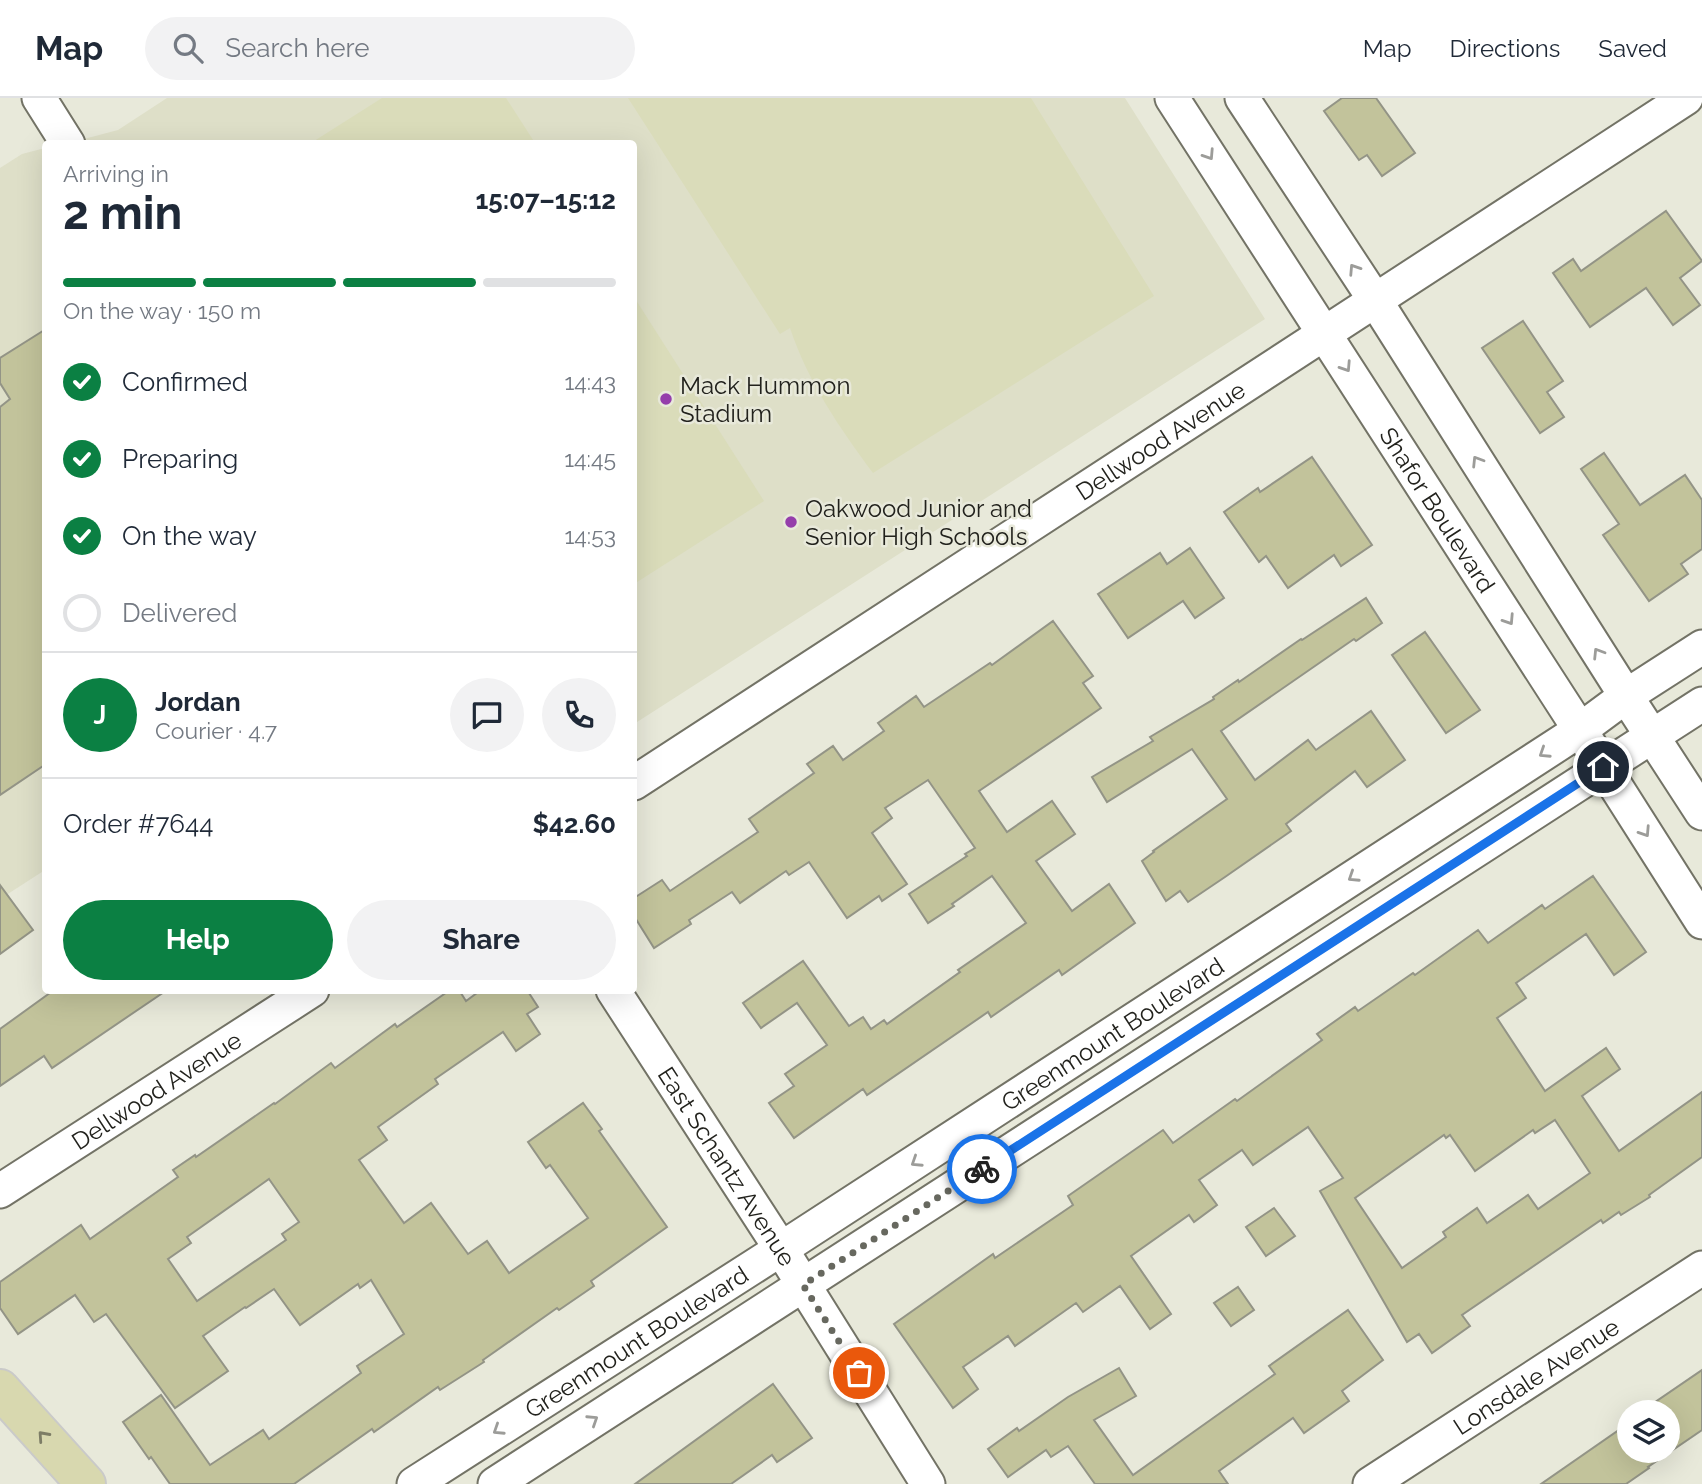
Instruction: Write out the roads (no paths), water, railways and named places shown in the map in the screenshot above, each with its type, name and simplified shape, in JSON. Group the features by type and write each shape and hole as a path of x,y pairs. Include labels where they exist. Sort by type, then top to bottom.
{"main road":[{"path":"0,1389 86,1484"}],"street":[{"path":"38,98 65,140"},
{"name":"Shafor Boulevard","path":"1172,98 1702,922"},
{"path":"1242,98 1375,300 1702,813"},
{"name":"Dellwood Avenue","path":"637,781 1686,98"},
{"name":"Greenmount Boulevard","path":"414,1484 1580,730 1626,696 1702,647"},
{"name":"Greenmount Boulevard","path":"495,1484 1702,704"},
{"name":"Dellwood Avenue","path":"0,1191 306,994"},
{"name":"East Schantz Avenue","path":"616,994 929,1484"},
{"name":"Lonsdale Avenue","path":"1370,1484 1702,1268"}],"place":[{"name":"Mack Hummon Stadium","path":"666,399"},
{"name":"Oakwood Junior and Senior High Schools","path":"791,522"}]}
